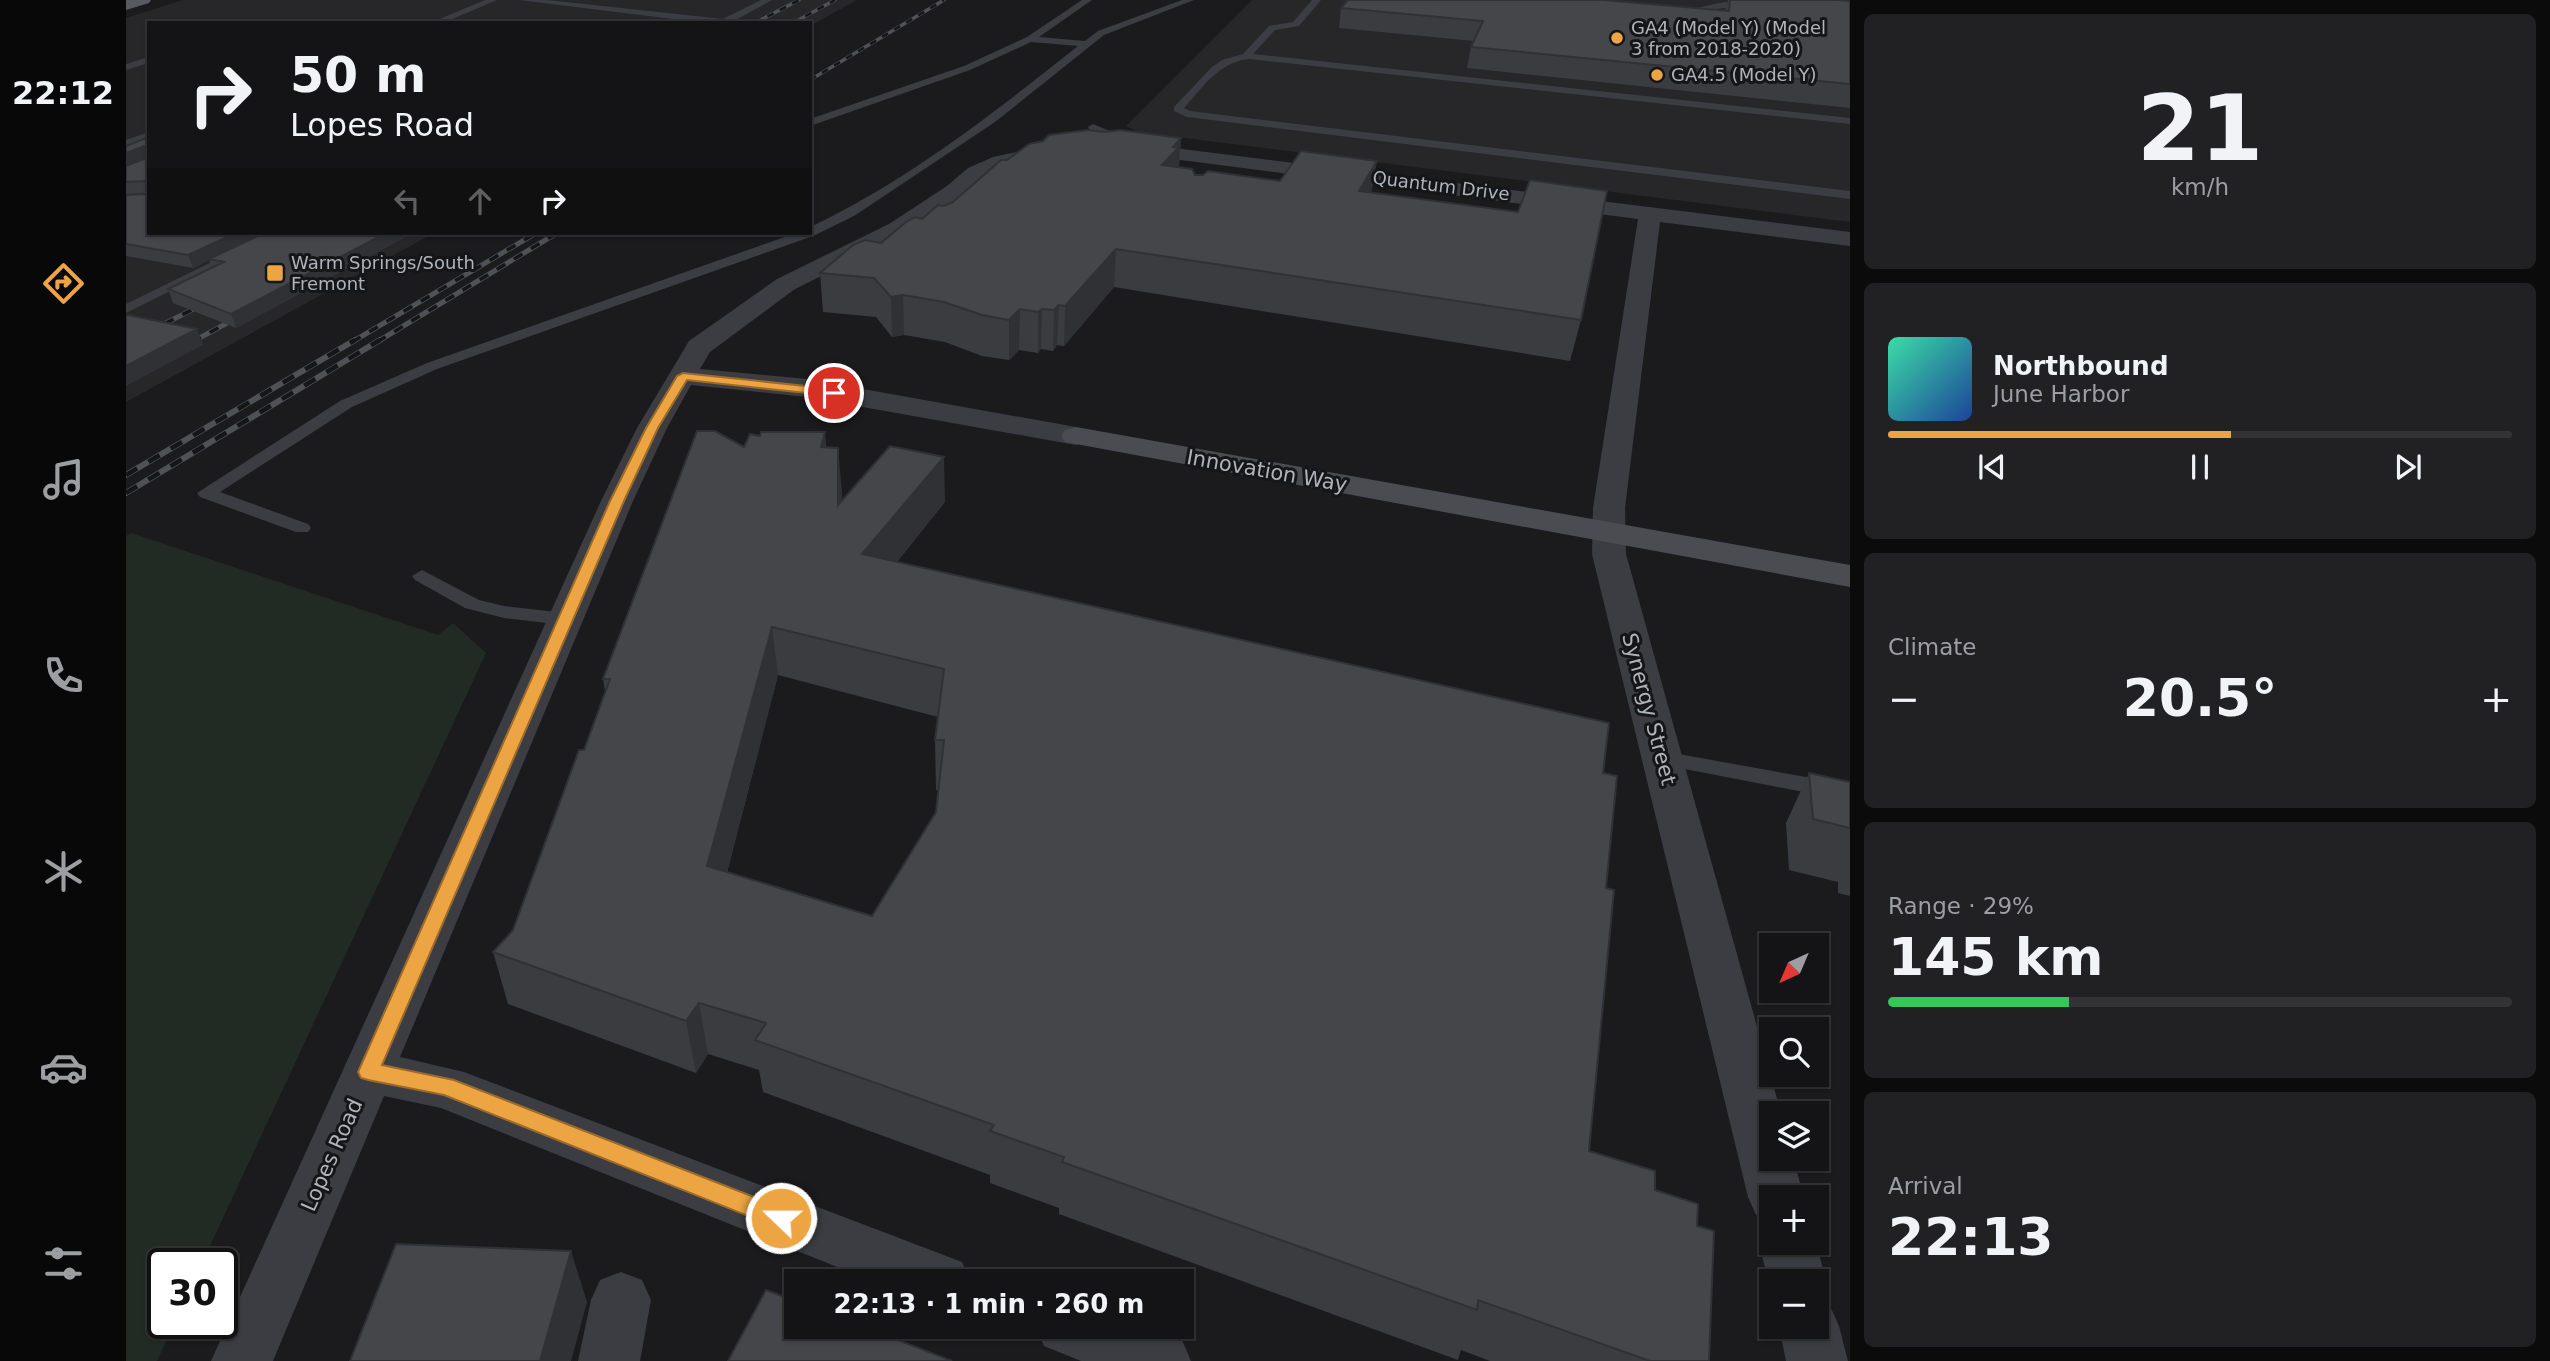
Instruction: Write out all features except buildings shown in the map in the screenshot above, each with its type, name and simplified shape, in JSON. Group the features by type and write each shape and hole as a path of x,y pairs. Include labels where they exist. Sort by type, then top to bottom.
{"main road":[{"path":"126,5 143,0"}],"street":[{"name":"Quantum Drive","path":"683,376 699,347 786,284 897,229 956,191 976,173 1000,161 1086,140 1850,239"},
{"name":"Synergy Street","path":"1650,213 1609,508 1609,554 1773,1185"},
{"name":"Innovation Way","path":"683,376 807,388 1850,576"},
{"name":"Lopes Road","path":"242,1361 565,619 652,428 683,376"},
{"path":"368,1072 446,1087 910,1269"},
{"path":"609,1361 621,1300"},
{"path":"1100,1339 1160,1361"},
{"path":"1811,1339 1817,1361"}],"lane":[{"path":"438,21 493,0"},
{"path":"523,0 714,21"},
{"path":"725,21 768,0"},
{"path":"812,121 967,68 1030,39 1088,0"},
{"path":"812,231 850,213 991,120 1085,44 1112,28 1190,0"},
{"path":"1248,54 1272,28 1296,24 1317,0"},
{"path":"644,13 669,3"},
{"path":"1666,11 1692,13 1724,5 1762,9"},
{"path":"611,21 631,12"},
{"path":"1030,39 1085,44"},
{"path":"1850,121 1264,59 1248,54 1227,58 1178,109 1188,114 1850,195"},
{"path":"126,58 147,61"},
{"path":"126,68 147,61"},
{"path":"126,68 147,73"},
{"path":"126,137 147,130"},
{"path":"126,144 147,136"},
{"path":"1218,178 1233,159"},
{"path":"126,309 277,235"},
{"path":"302,528 206,493 346,404 432,366 801,235"},
{"path":"422,576 472,604 504,612 565,619"},
{"path":"1662,758 1850,793"}],"shaded area":[{"path":"183,0 857,0 812,25 812,21 147,21 147,235 430,235 126,402 126,18"},
{"path":"1252,0 1850,0 1850,222 1138,132 1126,126"},
{"path":"131,533 438,635 453,623 486,653 209,1248 147,1248 147,1339 167,1339 157,1361 126,1361 126,536"}],"railway":[{"path":"759,21 799,0"},
{"path":"797,21 835,0"},
{"path":"812,79 944,0"},
{"path":"352,342 533,235"},
{"path":"377,342 554,235"},
{"path":"129,342 209,301"},
{"path":"192,342 244,314"},
{"path":"126,343 132,340"},
{"path":"182,347 195,340"},
{"path":"126,475 355,340"},
{"path":"126,493 380,340"}],"place":[{"name":"GA4 (Model Y) (Model 3 from 2018-2020)","path":"1617,38"},
{"name":"GA4.5 (Model Y)","path":"1657,75"},
{"name":"Warm Springs/South Fremont","path":"275,273"}],"route":[{"path":"781,1218 446,1087 368,1072 617,501 652,428 683,376 834,393"}]}
